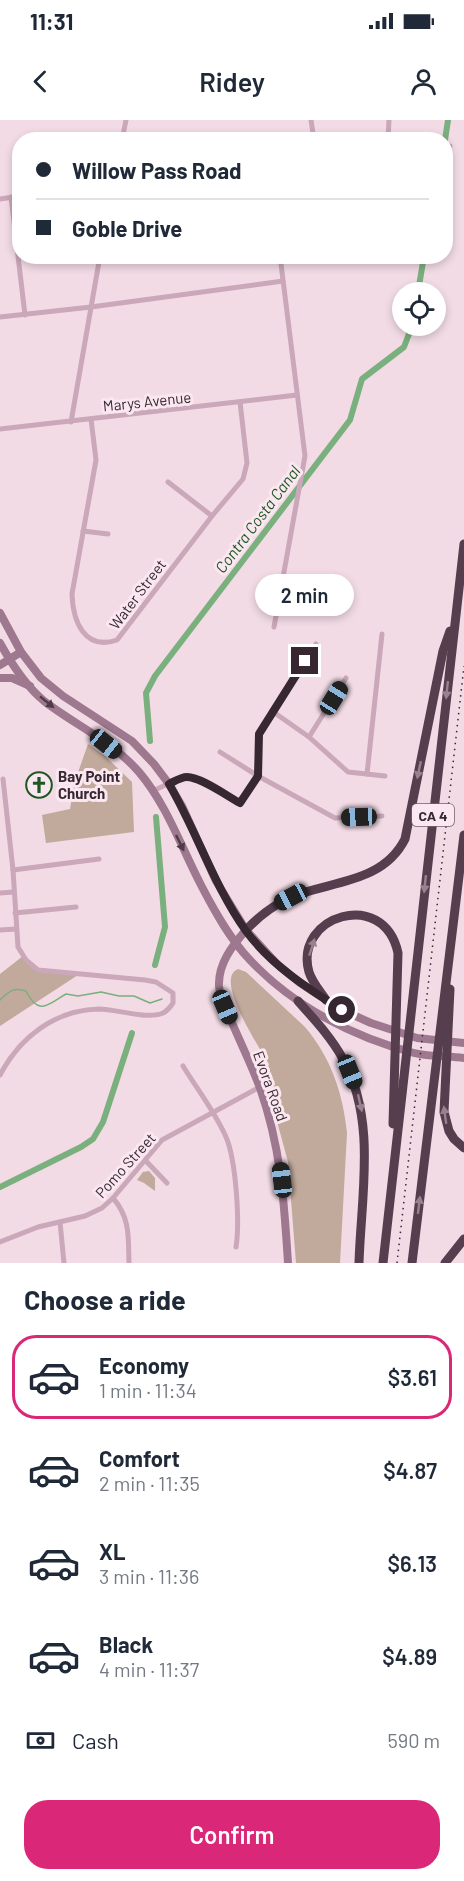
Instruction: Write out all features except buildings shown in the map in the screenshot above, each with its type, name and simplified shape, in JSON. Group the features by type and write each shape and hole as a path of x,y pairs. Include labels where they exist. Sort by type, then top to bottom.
{"highway":[{"name":"CA 4","path":"399,1068 410,1019 464,544"},
{"path":"246,930 255,920 291,897 372,873 389,861 399,850 405,839 443,651 456,611"},
{"name":"CA 4","path":"412,1263 440,1076 452,930 464,835"},
{"path":"326,1000 309,972 309,952 316,934 333,919 357,914 380,923 396,944 399,961 397,1016 399,1068 383,1263"},
{"path":"298,1001 335,1046 350,1072 359,1100 364,1146 359,1263"},
{"path":"440,1076 446,1125 454,1139 464,1148"},
{"path":"445,1263 464,1239"}],"main road":[{"path":"0,613 21,652 41,678 63,696 132,741 169,784 182,806 216,881 246,930 284,970 342,1010 371,1023 417,1038 464,1043"},
{"path":"0,643 41,699 61,714 94,733 141,774 167,816 202,888 236,942 261,971 298,1001 366,1037 416,1053 464,1058"},
{"path":"0,664 21,652"},
{"path":"0,678 12,678 30,686"},
{"name":"Evora Road","path":"246,930 221,968 220,995 260,1087 273,1129 280,1163 288,1263"}],"street":[{"path":"0,199 11,197 12,205"},
{"path":"19,264 25,315"},
{"path":"71,422 99,264"},
{"path":"274,627 305,456 281,264"},
{"path":"0,317 283,281"},
{"name":"Marys Avenue","path":"0,429 297,395"},
{"name":"Water Street","path":"92,419 96,460 72,594 73,612 80,628 92,640 106,644 117,640 243,479 247,463 240,402"},
{"path":"168,482 212,516"},
{"path":"83,531 108,534"},
{"path":"367,774 382,634"},
{"path":"152,791 187,777 196,779 240,803 258,776 259,734 316,644"},
{"path":"309,737 346,678"},
{"path":"272,711 309,737 348,772 385,776"},
{"path":"220,752 258,776 335,818 382,816"},
{"path":"0,1075 28,1038 42,1026 62,1016 85,1010 102,1009 129,1014 164,1013 173,1003 173,993 156,982 38,970 26,960 18,947 13,870 3,779"},
{"path":"13,870 99,859"},
{"path":"0,893 14,892"},
{"path":"15,913 76,908"},
{"path":"0,930 16,929"},
{"path":"183,1066 226,1136 232,1153 238,1232 236,1247"},
{"name":"Pomo Street","path":"0,1242 38,1227 85,1216 102,1208 162,1140 260,1087"},
{"path":"145,1160 167,1183"},
{"path":"113,1198 122,1208 127,1220 129,1263"},
{"path":"60,1222 64,1263"}],"shaded area":[{"path":"88,744 105,756 132,782 134,832 46,843 42,815 70,809 75,781"},
{"path":"23,956 38,970 81,973 0,1026 0,974"},
{"path":"238,969 246,972 305,1027 322,1051 339,1090 347,1133 340,1263 296,1263 288,1162 264,1073 269,1064 234,999 231,986 232,975"},
{"path":"149,1171 155,1178 155,1191 137,1180 143,1172"}],"waterway":[{"name":"Contra Costa Canal","path":"446,132 448,120"},
{"name":"Contra Costa Canal","path":"420,282 423,264"},
{"name":"Contra Costa Canal","path":"150,741 146,693 155,676 350,420 362,379 404,347 408,336"},
{"name":"Contra Costa Canal","path":"155,965 165,927 156,817"},
{"path":"0,1000 9,992 18,989 26,991 35,1004 40,1006 49,1004 66,994 78,996 101,992 119,996 134,996 150,1003 162,999"},
{"name":"Contra Costa Canal","path":"0,1187 93,1139 103,1122 132,1033"}],"railway":[{"path":"397,1263 464,666"}],"place":[{"name":"Bay Point Church","path":"39,785"}],"route":[{"path":"305,661 259,734 258,776 240,803 196,779 187,777 169,784 182,806 216,881 246,930 276,963 300,983 342,1010"}]}
